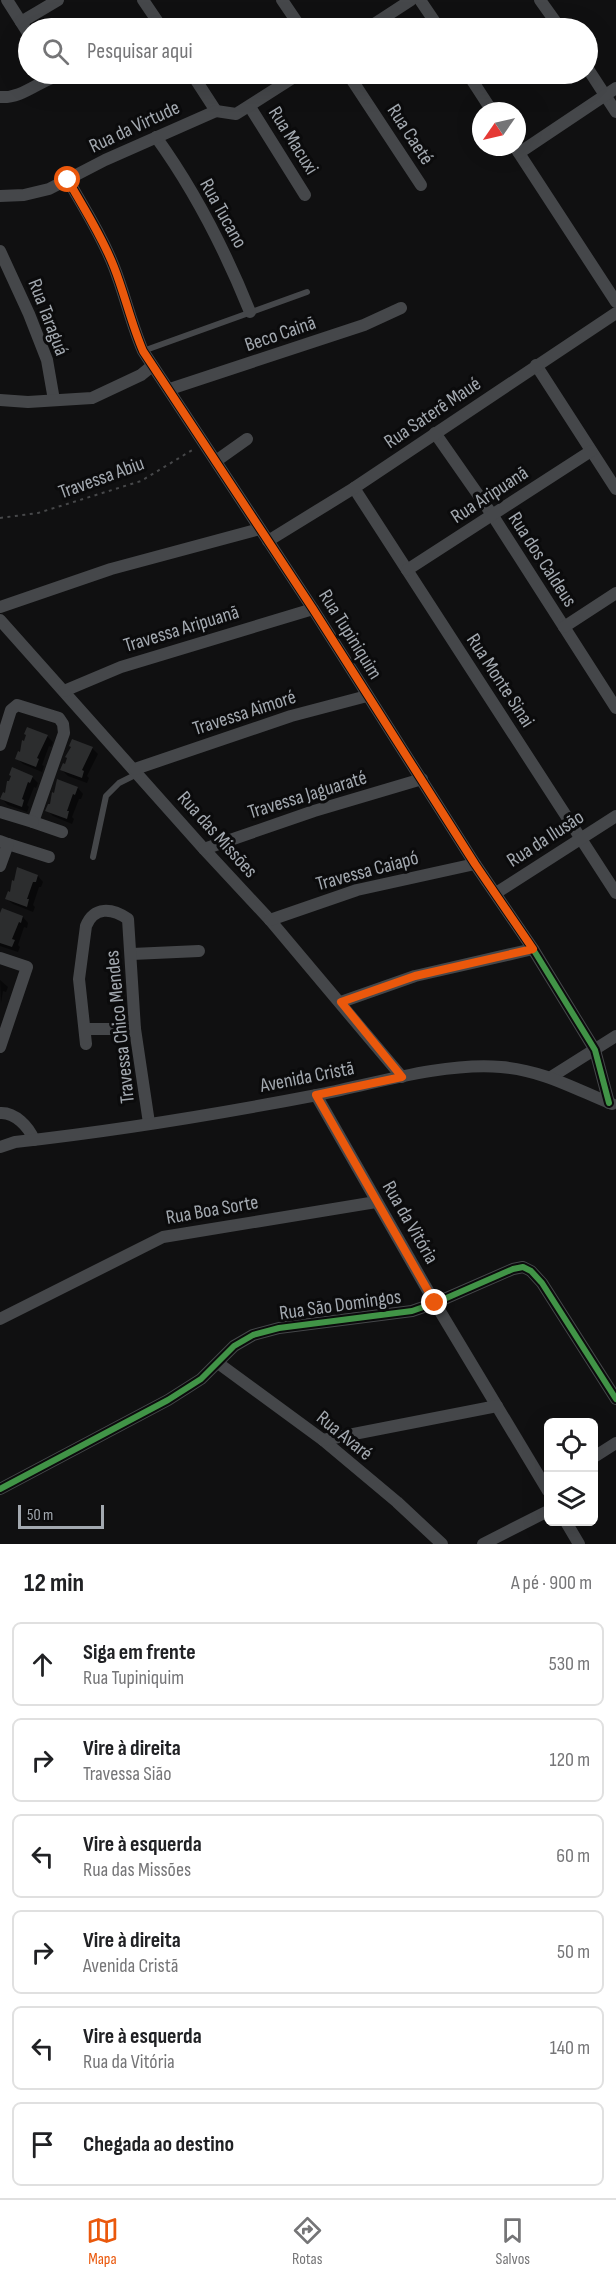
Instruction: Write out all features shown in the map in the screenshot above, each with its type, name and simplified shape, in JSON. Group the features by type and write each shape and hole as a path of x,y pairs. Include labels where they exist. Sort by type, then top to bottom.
{"street":[{"path":"7,0 19,18"},
{"path":"36,18 58,0"},
{"path":"143,0 155,18"},
{"path":"282,0 294,18"},
{"path":"383,18 411,0"},
{"path":"420,0 432,18"},
{"path":"540,0 553,18"},
{"path":"598,79 611,92 616,112"},
{"path":"0,97 16,96 39,84"},
{"path":"198,84 216,111 236,114 284,84"},
{"name":"Rua Caeté","path":"355,84 421,185"},
{"path":"474,84 486,102"},
{"path":"526,144 611,92"},
{"name":"Rua Macuxi","path":"250,107 305,195"},
{"name":"Rua da Virtude","path":"0,196 24,195 49,189 105,160 216,111"},
{"name":"Rua Tucano","path":"156,137 216,236 250,312"},
{"path":"521,156 616,302"},
{"name":"Rua Tupiniquim","path":"68,180 100,236 114,267 143,351 313,609 475,864 533,949 595,1050 612,1104"},
{"name":"Rua Taraguá","path":"0,251 47,360 54,400"},
{"name":"Beco Cainã","path":"170,389 364,325 401,308"},
{"name":"Rua Saterê Maué","path":"267,541 354,488 616,313"},
{"path":"536,365 616,489"},
{"path":"0,400 28,402 92,398 141,375 152,366"},
{"name":"Rua dos Caldeus","path":"435,433 493,516 615,706"},
{"path":"216,461 248,439"},
{"name":"Rua Aripuanã","path":"407,570 591,451"},
{"name":"Rua Monte Sinai","path":"354,488 616,893"},
{"path":"0,607 111,569 260,529"},
{"path":"564,627 616,593"},
{"name":"Travessa Aripuanã","path":"64,691 121,667 313,609"},
{"name":"Rua das Missões","path":"0,620 270,920 402,1077"},
{"name":"Travessa Aimoré","path":"136,771 291,716 367,696"},
{"path":"0,745 11,710 17,705 58,718 63,724 64,733 33,822"},
{"name":"Travessa Jaguaraté","path":"204,849 314,811 422,779"},
{"path":"0,812 62,831"},
{"name":"Rua da Ilusão","path":"496,893 616,816"},
{"path":"0,866 4,842 49,857"},
{"name":"Travessa Caiapó","path":"270,920 357,890 475,864"},
{"name":"Travessa Chico Mendes","path":"85,1029 79,979 86,926 89,917 102,910 123,915 128,919 135,1029 149,1123"},
{"path":"341,1002 415,976 533,949"},
{"path":"132,954 199,951"},
{"path":"0,958 27,967 0,1047"},
{"path":"86,1044 85,1029 135,1029"},
{"path":"551,1077 616,1036"},
{"name":"Avenida Cristã","path":"0,1147 15,1142 149,1123 474,1066 530,1071 551,1077 612,1104"},
{"name":"Rua da Vitória","path":"316,1095 435,1303 544,1481"},
{"path":"0,1113 6,1113 28,1127 34,1140"},
{"name":"Rua Boa Sorte","path":"0,1319 163,1237 376,1202"},
{"name":"Rua São Domingos","path":"0,1489 168,1400 201,1379 234,1346 253,1335 279,1328 400,1313 435,1303 513,1269 523,1267 531,1271 542,1283 616,1399"},
{"name":"Rua Avaré","path":"218,1363 323,1440 397,1502 442,1544"},
{"path":"323,1440 498,1406"},
{"path":"598,1454 616,1443"},
{"path":"483,1544 544,1514"},
{"path":"569,1526 579,1544"}],"lane":[{"path":"143,351 308,292"},
{"path":"93,857 106,796 136,771"}],"building":[{"path":"27,727 48,735 37,758 39,759 36,767 15,759 18,751 20,752"},
{"path":"72,739 93,747 82,770 84,771 82,778 60,770 63,763 65,764 67,758 65,757 71,747 69,746"},
{"path":"12,767 33,776 30,783 28,782 22,799 24,800 22,807 0,799 3,792 5,793"},
{"path":"57,779 78,787 67,811 69,811 67,819 45,811 50,804"},
{"path":"17,867 38,875 27,899 29,899 27,907 5,899 8,891 10,892"},
{"path":"2,908 23,916 12,939 15,940 12,947 0,943"}],"cycle path":[{"path":"68,180 109,256 143,351 313,609 475,864 533,949 595,1050 609,1103"},
{"path":"0,1489 168,1400 201,1379 234,1346 253,1335 279,1328 412,1311 513,1269 523,1267 531,1271 542,1283 616,1399"}],"route":[{"path":"68,180 100,236 114,267 133,327 152,366 170,389 475,864 533,949 415,976 341,1002 402,1077 316,1095 435,1303"}]}
